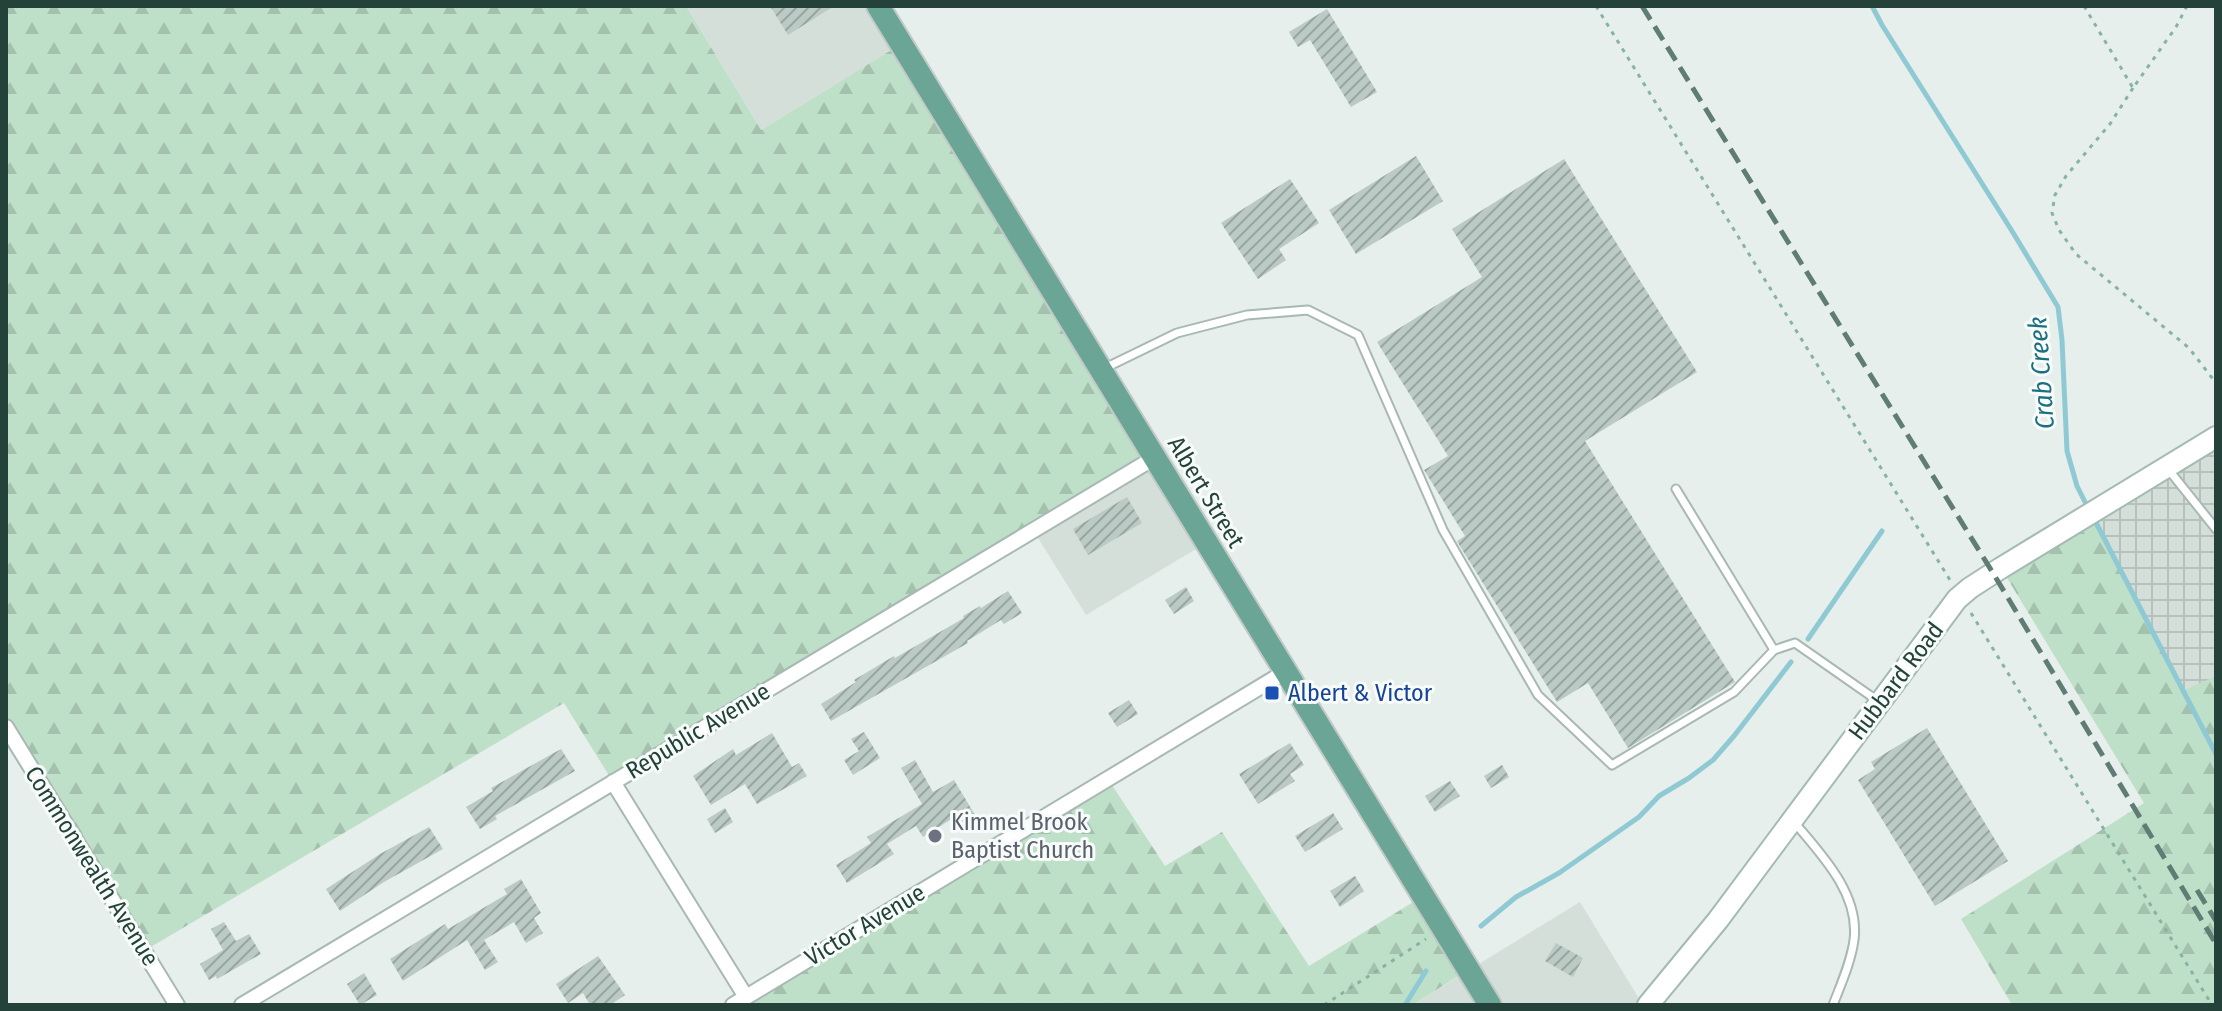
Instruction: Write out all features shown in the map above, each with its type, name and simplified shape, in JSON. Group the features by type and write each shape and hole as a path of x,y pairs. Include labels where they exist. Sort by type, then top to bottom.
{"main road":[{"name":"Albert Street","path":"878,6 1490,1005"}],"street":[{"name":"Hubbard Road","path":"1648,1005 1718,920 1960,596 2216,437"},
{"name":"Republic Avenue","path":"242,1005 1154,458"},
{"name":"Victor Avenue","path":"739,1001 1285,672"},
{"name":"Commonwealth Avenue","path":"6,727 177,1005"},
{"path":"613,782 739,1001"}],"lane":[{"path":"1101,370 1177,333 1247,315 1308,310 1358,335 1443,530 1538,695 1612,765 1734,692 1774,650 1795,643 1879,702"},
{"path":"2167,467 2216,529"},
{"path":"1676,489 1774,650"},
{"path":"1793,820 1828,864 1844,890 1854,916 1854,939 1833,1005"}],"path":[{"path":"1596,6 2212,1005"},
{"path":"2084,6 2133,88"},
{"path":"2187,6 2110,124 2066,176 2055,195 2052,213 2059,230 2076,254 2189,348 2216,383"},
{"path":"1324,1005 1443,929"}],"shaded area":[{"path":"686,6 878,6 901,44 761,130"},
{"path":"2216,437 2216,676 2184,694 2091,513"},
{"path":"1154,458 1206,543 1086,615 1033,530"},
{"path":"1580,902 1643,1005 1412,1005"}],"green space":[{"path":"6,6 686,6 761,130 901,44 1154,458 613,782 564,703 144,951 6,727"},
{"path":"2091,513 2182,691 2216,676 2216,1005 2012,1005 1961,919 2144,803 2001,568"},
{"path":"1108,779 1165,866 1222,832 1309,966 1423,896 1468,970 1412,1005 733,1005"}],"building":[{"path":"770,6 834,6 788,35"},
{"path":"1327,9 1377,92 1351,107 1310,40 1298,47 1289,32"},
{"path":"1416,156 1443,201 1356,254 1329,210"},
{"path":"1564,159 1697,372 1585,441 1735,682 1628,748 1588,683 1557,702 1458,543 1465,536 1424,470 1448,456 1377,342 1482,277 1452,229"},
{"path":"1290,179 1319,223 1279,249 1286,260 1258,279 1221,223"},
{"path":"1127,497 1142,523 1088,555 1073,529"},
{"path":"1186,587 1194,601 1174,614 1165,600"},
{"path":"1008,591 1022,613 1004,624 1001,620 968,643 831,721 821,704 856,682 854,680"},
{"path":"1129,700 1138,714 1117,727 1108,713"},
{"path":"1927,728 2008,861 1935,906 1858,780 1875,769 1871,762"},
{"path":"864,732 880,758 853,775 844,760 859,751 851,739"},
{"path":"772,733 792,767 799,763 807,776 757,804 745,784 711,805 693,776 733,749 736,755"},
{"path":"1290,743 1304,765 1290,774 1295,781 1258,804 1239,774"},
{"path":"561,749 575,771 495,816 497,819 480,829 466,807 493,791 491,788"},
{"path":"915,760 933,792 954,780 975,815 954,827 950,820 923,837 916,826 887,844 894,854 847,883 836,865 871,843 867,837 922,804 901,768"},
{"path":"1502,765 1509,777 1491,788 1484,776"},
{"path":"1450,781 1460,796 1435,812 1425,796"},
{"path":"725,808 733,822 715,833 707,819"},
{"path":"1333,813 1343,829 1305,852 1295,836"},
{"path":"429,827 443,849 340,911 326,889"},
{"path":"1355,876 1364,891 1340,907 1330,891"},
{"path":"521,879 541,913 534,918 543,933 526,943 514,922 484,940 498,962 485,970 467,940 403,981 390,959 445,924 448,929 507,894 504,889"},
{"path":"224,922 236,941 249,934 261,954 217,979 216,976 209,980 200,964 223,950 211,929"},
{"path":"1556,943 1583,958 1573,977 1545,961"},
{"path":"598,956 625,995 610,1005 590,1005 583,993 568,1003 556,984"},
{"path":"364,973 377,995 360,1005 347,984"}],"waterway":[{"name":"Crab Creek","path":"1872,6 2058,307 2067,451 2077,486 2088,508"},
{"name":"Crab Creek","path":"2093,517 2216,754"},
{"path":"1808,639 1882,531"},
{"path":"1481,926 1516,897 1559,873 1639,817 1659,796 1713,760 1791,662"},
{"path":"1405,1005 1426,971"}],"railway":[{"path":"1642,6 1993,573 2216,944"},
{"path":"2197,890 2216,921"}],"place":[{"name":"Albert & Victor","path":"1272,693"},
{"name":"Kimmel Brook Baptist Church","path":"935,836"}]}
